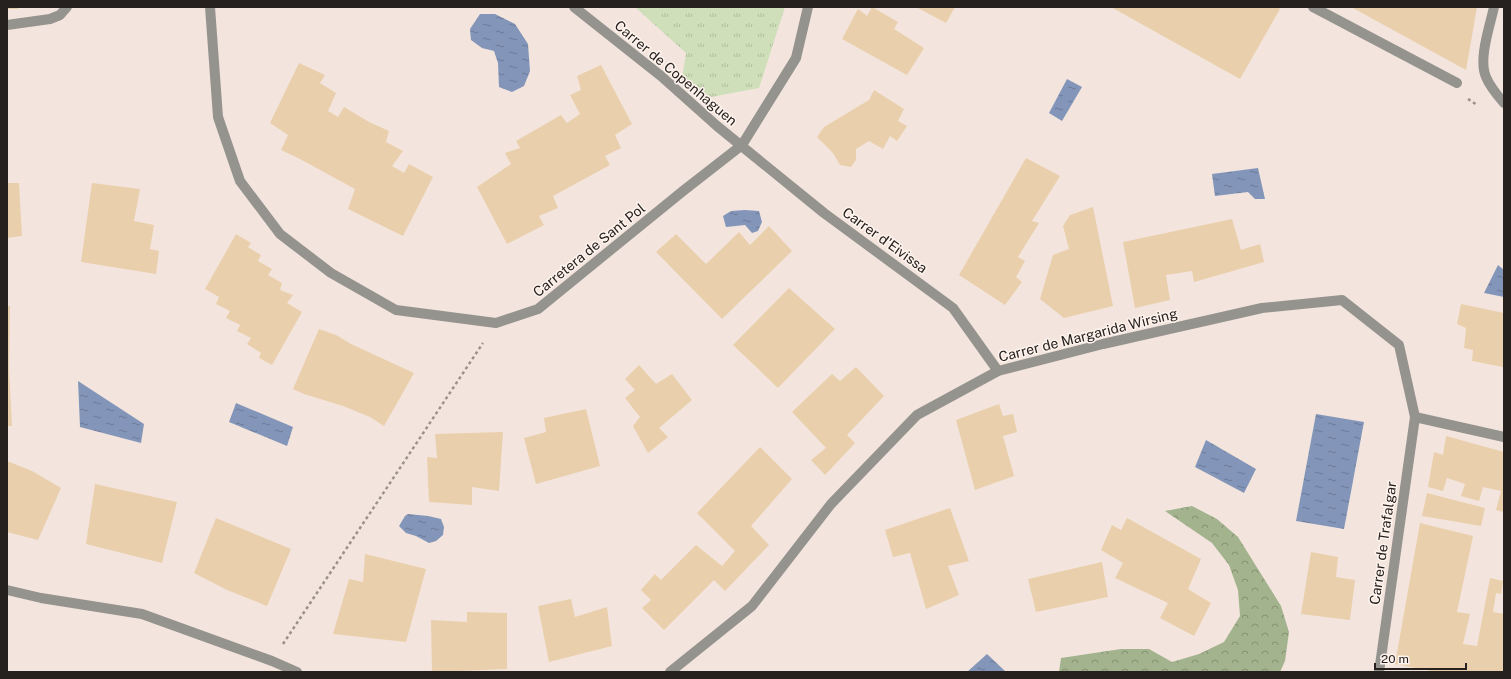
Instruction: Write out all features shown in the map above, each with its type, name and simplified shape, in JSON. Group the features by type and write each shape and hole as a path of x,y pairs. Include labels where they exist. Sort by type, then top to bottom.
{"street":[{"path":"7,25 50,19 60,15 67,7"},
{"name":"Carretera de Sant Pol","path":"210,7 218,117 240,181 280,234 331,273 396,310 496,323 538,309 742,145 796,58 808,7"},
{"name":"Carrer de Copenhaguen","path":"574,7 661,76 717,126 742,145"},
{"path":"1313,7 1457,83"},
{"path":"1494,7 1483,60 1486,76 1493,89 1504,103"},
{"name":"Carrer d'Eivissa","path":"742,145 824,213 954,308 998,370"},
{"name":"Carrer de Margarida Wirsing","path":"670,672 752,606 831,504 917,415 998,370 1103,344 1262,308 1342,300 1399,345 1416,417"},
{"path":"1416,417 1504,437"},
{"name":"Carrer de Trafalgar","path":"1379,672 1416,417"},
{"path":"7,590 41,598 142,614 272,661 297,672"}],"path":[{"path":"272,661 496,323"}],"green space":[{"path":"635,7 785,7 759,88 711,97 682,79 686,53"},
{"path":"1192,506 1217,519 1238,537 1281,606 1289,632 1285,661 1280,672 1059,672 1061,658 1121,649 1149,649 1172,662 1199,654 1224,642 1240,616 1238,590 1229,565 1212,543 1165,511"}],"water":[{"path":"480,14 495,14 515,24 528,44 530,71 524,86 512,92 499,87 498,63 494,51 482,48 471,40 470,29"},
{"path":"1067,79 1082,87 1062,121 1049,113"},
{"path":"1258,168 1265,199 1255,199 1248,192 1215,196 1212,174"},
{"path":"731,211 759,211 762,222 758,231 752,233 745,225 726,227 723,216"},
{"path":"1498,265 1504,270 1504,297 1484,293"},
{"path":"78,381 144,424 141,443 80,427"},
{"path":"236,403 293,427 287,446 229,422"},
{"path":"1316,414 1364,422 1344,529 1296,521"},
{"path":"1206,440 1256,469 1244,493 1195,467"},
{"path":"408,514 441,519 444,527 443,535 436,541 429,543 416,536 406,533 399,526"},
{"path":"987,654 1006,672 967,672"}],"building":[{"path":"7,7 18,7 18,9 7,9"},
{"path":"872,7 898,22 894,29 924,48 907,75 842,39 858,9 867,16"},
{"path":"916,7 955,7 946,23"},
{"path":"1111,7 1277,7 1280,9 1240,79"},
{"path":"1351,7 1477,7 1466,70"},
{"path":"299,63 325,75 320,83 336,93 328,111 338,117 344,107 369,122 389,131 386,142 403,151 392,166 404,173 409,164 433,177 403,236 348,209 355,189 281,150 288,135 270,123"},
{"path":"601,65 632,124 615,135 621,148 605,156 610,165 553,196 558,208 539,216 544,225 507,244 477,187 511,164 505,153 520,148 516,141 561,115 567,123 580,114 570,95 581,90 577,76"},
{"path":"874,90 904,109 898,121 907,126 897,141 890,136 883,149 869,141 856,149 856,160 851,167 840,165 833,153 817,137 824,127 869,100"},
{"path":"1026,158 1060,176 1032,221 1039,223 1018,257 1025,261 1016,277 1022,282 1005,305 959,275"},
{"path":"7,183 19,183 22,236 7,238"},
{"path":"92,183 140,189 134,221 154,225 150,249 159,251 156,274 81,262"},
{"path":"1093,207 1113,306 1064,318 1040,299 1053,255 1069,249 1063,226 1070,215"},
{"path":"1232,219 1241,250 1260,244 1264,262 1194,282 1192,271 1166,275 1170,300 1135,308 1123,242"},
{"path":"769,226 792,251 722,319 656,252 676,234 706,264 739,232 750,245"},
{"path":"236,234 251,243 248,247 261,255 258,261 272,269 268,275 282,283 280,290 293,295 287,303 302,312 272,365 259,358 261,353 247,344 251,338 237,331 240,325 226,318 230,311 216,304 219,297 205,289"},
{"path":"789,288 835,329 778,388 733,345"},
{"path":"1461,304 1504,313 1503,367 1472,361 1473,350 1464,348 1466,328 1457,324"},
{"path":"7,306 10,306 9,368 12,426 7,426"},
{"path":"319,329 336,335 351,344 414,373 384,426 370,417 343,406 293,389"},
{"path":"639,365 656,384 672,374 692,400 659,428 668,437 648,453 633,426 640,417 625,398 635,390 625,379"},
{"path":"856,367 884,396 847,435 855,443 825,475 811,460 826,448 792,412 832,374 840,381"},
{"path":"999,404 1003,416 1013,414 1017,432 1003,436 1014,476 975,490 956,420"},
{"path":"586,409 600,466 536,484 524,438 546,432 544,418"},
{"path":"503,432 499,491 472,487 472,505 429,502 427,457 437,458 435,434"},
{"path":"1446,436 1504,452 1504,512 1496,510 1501,491 1483,487 1479,501 1461,496 1465,484 1447,478 1443,491 1428,487 1434,452 1443,455"},
{"path":"760,447 792,479 751,526 769,545 725,591 714,580 664,630 642,608 651,600 641,590 655,574 661,580 696,545 722,566 735,551 697,513"},
{"path":"7,461 32,471 61,488 38,540 7,532"},
{"path":"95,484 177,502 162,563 86,544"},
{"path":"1427,493 1485,508 1481,526 1422,516"},
{"path":"950,508 969,561 948,566 959,595 926,609 910,553 893,557 885,530"},
{"path":"216,518 291,549 267,606 227,590 194,573"},
{"path":"1127,518 1201,559 1188,589 1211,603 1194,636 1160,618 1168,603 1115,578 1123,563 1101,550 1112,525 1121,530"},
{"path":"1420,523 1473,536 1457,612 1470,614 1463,644 1477,646 1490,578 1503,581 1501,594 1496,593 1493,612 1504,614 1504,672 1436,672 1395,664"},
{"path":"1311,552 1338,557 1336,577 1355,580 1350,620 1301,614"},
{"path":"365,554 426,569 406,642 333,634 349,579 363,582"},
{"path":"1102,562 1108,597 1036,612 1028,579"},
{"path":"571,599 575,617 607,607 612,646 549,662 538,606"},
{"path":"467,612 507,613 507,669 432,672 431,620 467,622"}]}
